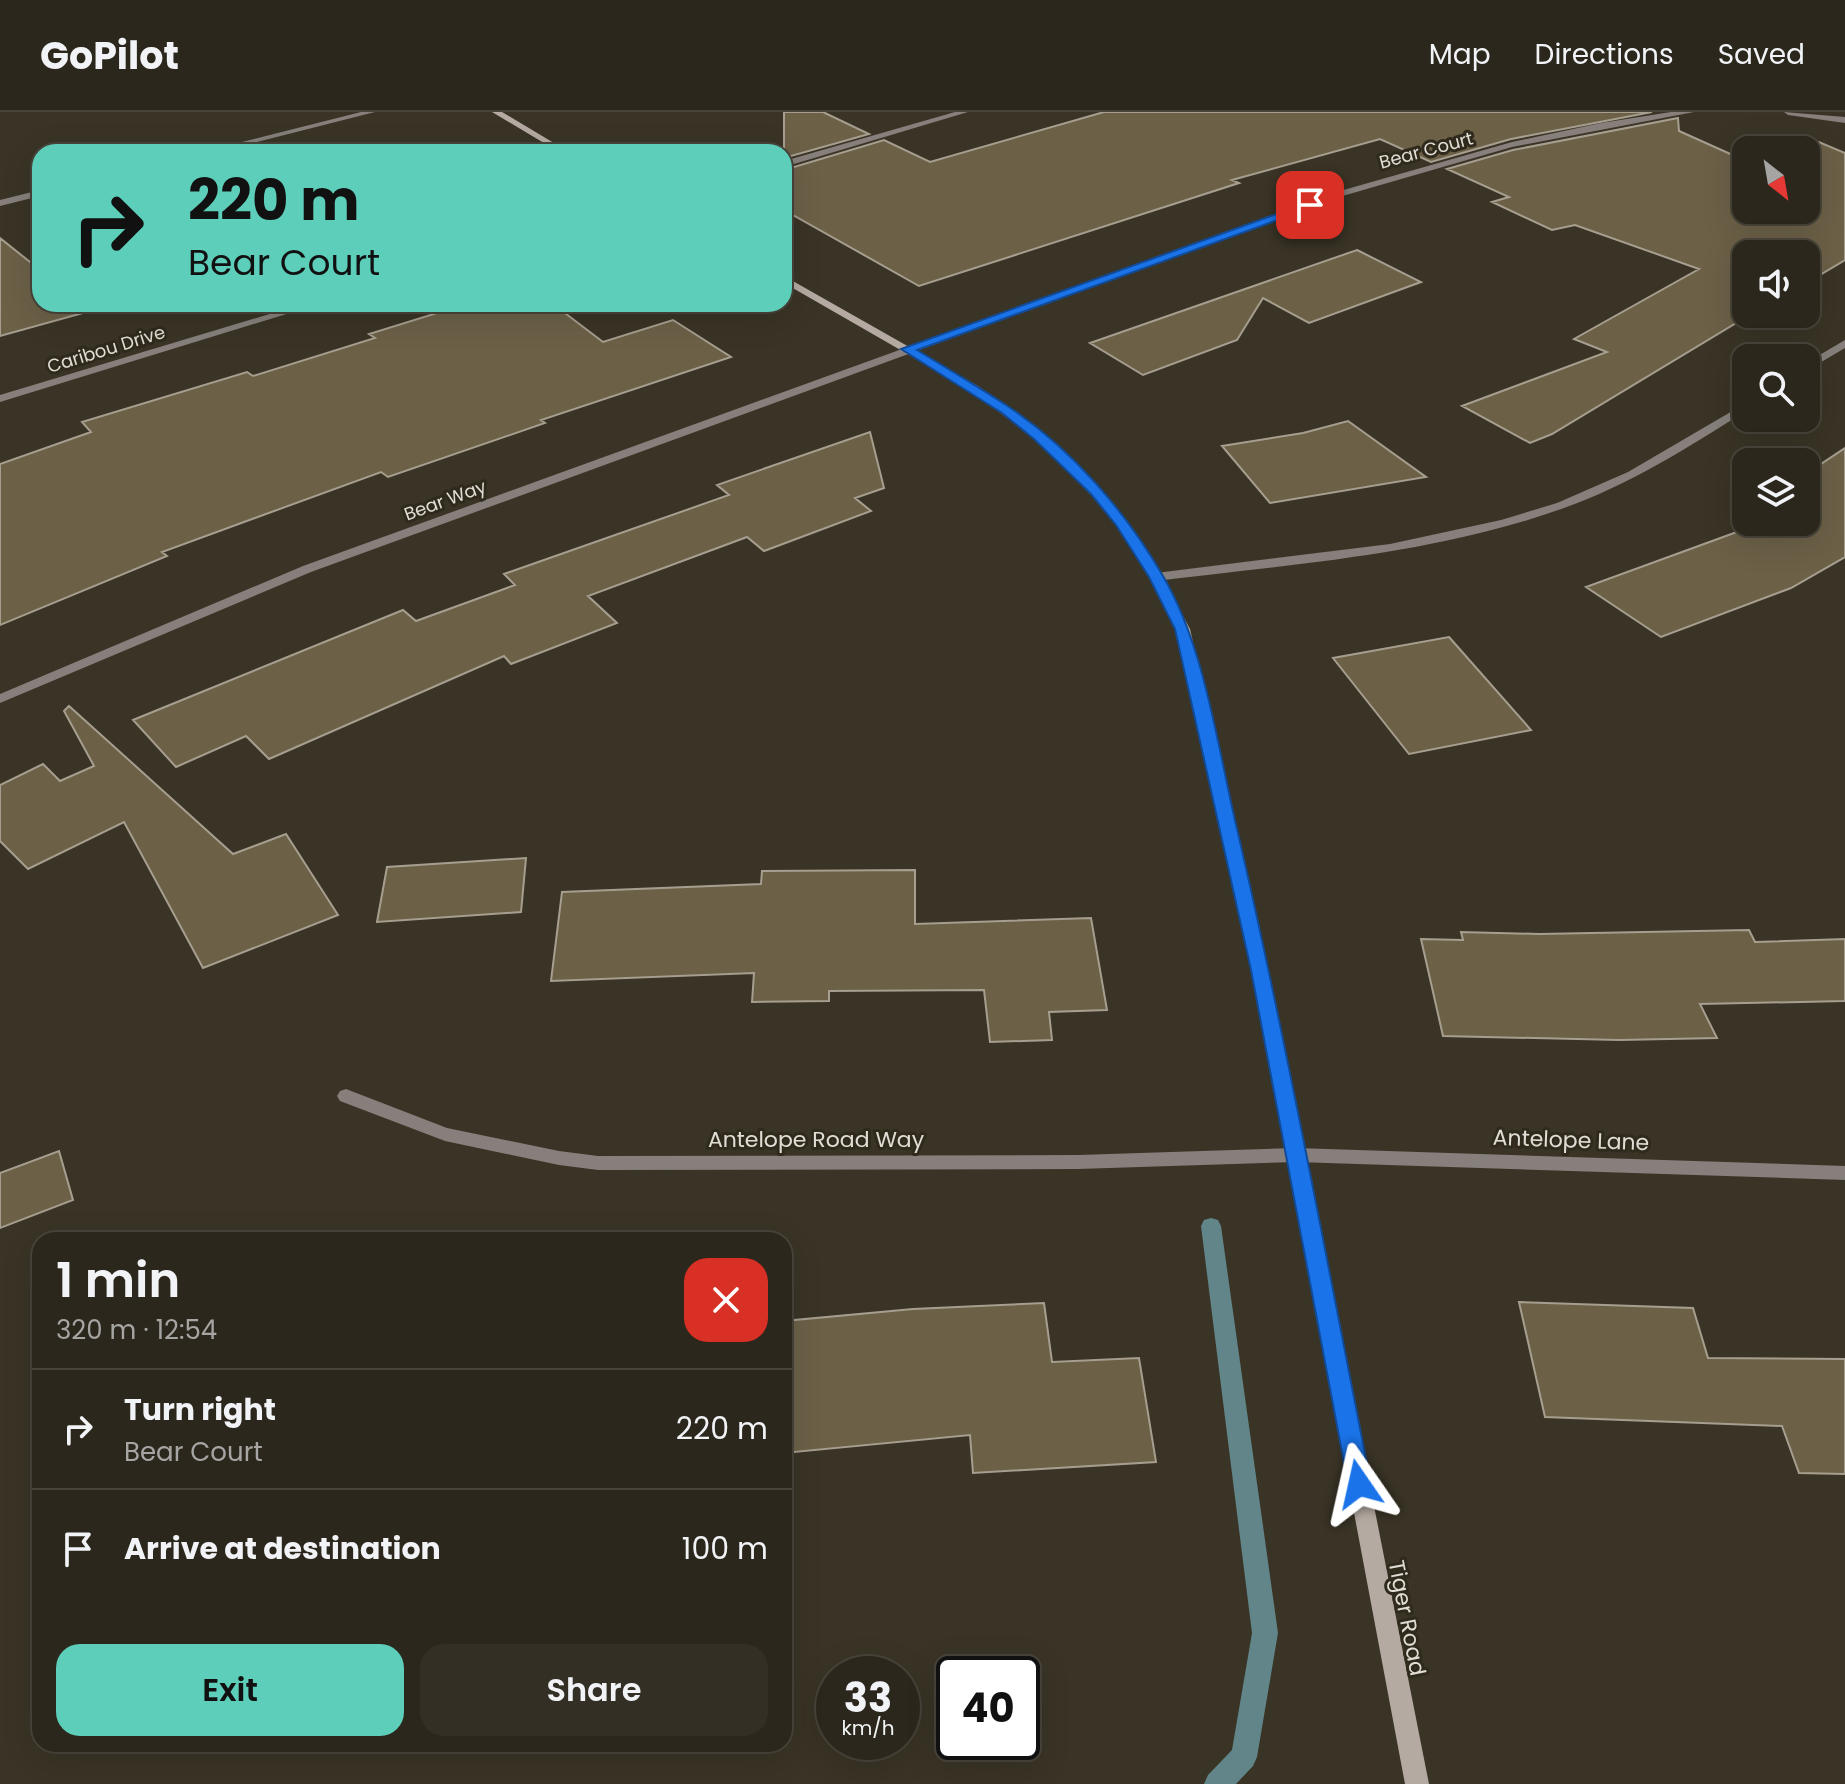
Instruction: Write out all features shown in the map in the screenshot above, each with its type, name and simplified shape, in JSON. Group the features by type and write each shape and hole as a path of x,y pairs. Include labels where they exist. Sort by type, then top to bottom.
{"street":[{"path":"239,144 371,112"},
{"path":"496,112 551,144"},
{"path":"792,162 964,112"},
{"name":"Bear Court","path":"907,349 1380,181 1558,135 1690,112"},
{"path":"1788,112 1845,120"},
{"path":"0,203 32,195"},
{"name":"Tiger Road","path":"792,284 974,388 1038,436 1095,492 1121,523 1156,577 1183,629 1260,970 1417,1784"},
{"name":"Caribou Drive","path":"0,399 288,312"},
{"path":"1820,359 1845,343"},
{"name":"Bear Way","path":"0,699 307,569 907,349"},
{"path":"1156,577 1421,543 1492,526 1556,507 1613,484 1661,460 1732,415"},
{"name":"Antelope Road Way","path":"346,1096 445,1134 598,1163 1062,1162 1296,1155"},
{"name":"Antelope Lane","path":"1296,1155 1845,1173"}],"building":[{"path":"784,112 823,112 869,134 792,156 792,144 784,144"},
{"path":"1104,112 1652,112 1511,139 1431,162 1380,139 1232,180 1239,183 919,286 792,215 792,168 884,140 930,162"},
{"path":"1678,118 1679,131 1732,155 1732,224 1820,224 1820,142 1845,153 1845,260 1820,275 1820,240 1732,240 1732,325 1552,434 1530,443 1462,406 1607,352 1574,339 1699,269 1575,225 1552,230 1492,202 1509,197 1447,169 1513,150"},
{"path":"0,238 32,264 32,312 86,312 0,336"},
{"path":"1357,250 1421,282 1309,323 1263,298 1237,340 1143,375 1090,343"},
{"path":"440,312 564,312 603,342 673,320 731,357 541,420 545,423 388,477 381,472 162,552 167,556 0,625 0,464 91,432 82,422 247,372 253,376 375,338 369,334"},
{"path":"1348,421 1426,477 1270,503 1222,446 1303,433"},
{"path":"870,432 884,488 855,498 871,511 764,551 747,537 588,596 617,623 511,664 504,656 269,759 246,736 176,767 133,720 403,610 416,621 515,585 504,574 729,495 717,485"},
{"path":"1845,448 1845,557 1791,588 1661,637 1586,587 1732,534 1820,536 1820,465"},
{"path":"1449,637 1531,730 1409,754 1333,658"},
{"path":"69,706 233,854 286,834 338,915 203,968 124,822 28,869 0,841 0,785 43,764 60,781 94,766 64,711"},
{"path":"526,858 521,912 377,922 387,867"},
{"path":"915,870 915,924 1091,918 1107,1010 1049,1012 1052,1040 990,1042 984,990 829,991 829,1001 752,1002 754,973 551,981 562,892 761,884 762,871"},
{"path":"1749,930 1755,942 1845,939 1845,1001 1700,1004 1717,1038 1619,1040 1443,1036 1421,939 1463,940 1461,932 1539,934"},
{"path":"59,1151 73,1200 0,1228 0,1173"},
{"path":"1519,1302 1693,1308 1708,1358 1845,1359 1845,1474 1799,1473 1782,1426 1545,1417"},
{"path":"1044,1303 1052,1362 1139,1358 1156,1462 973,1473 970,1435 792,1452 792,1320 913,1309"}],"waterway":[{"path":"1211,1226 1265,1633 1244,1757 1217,1784"}],"route":[{"path":"1310,205 907,349 1007,411 1038,436 1095,492 1121,523 1156,577 1183,629 1260,970 1359,1484"}]}
